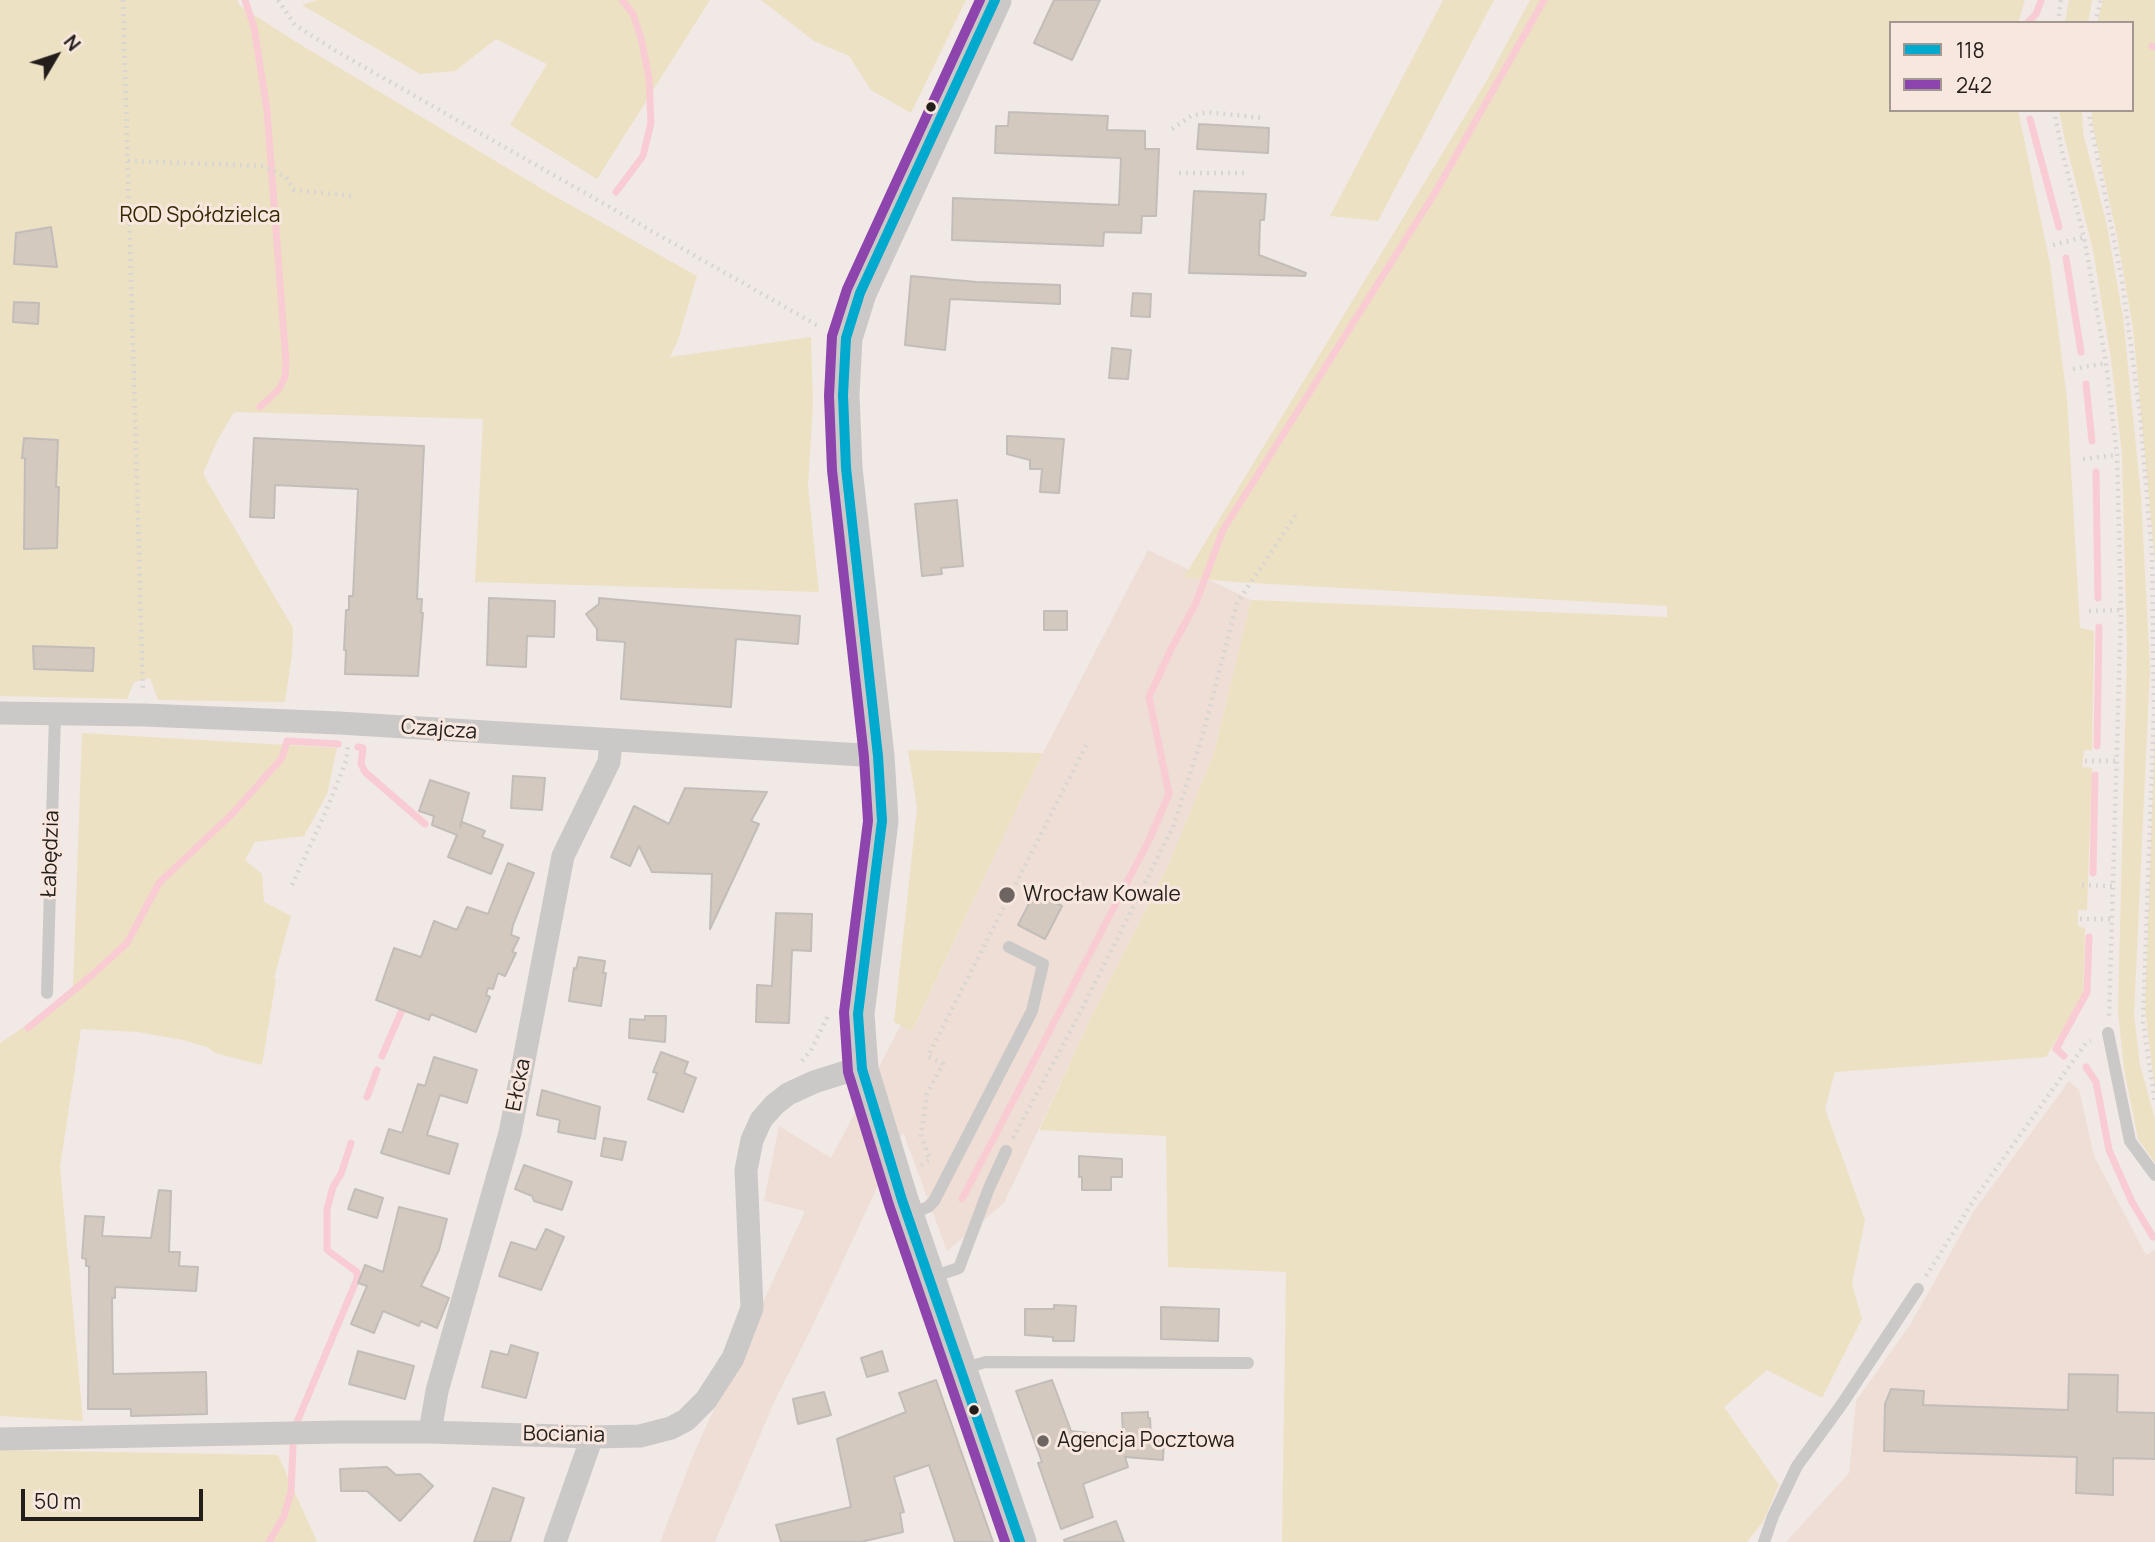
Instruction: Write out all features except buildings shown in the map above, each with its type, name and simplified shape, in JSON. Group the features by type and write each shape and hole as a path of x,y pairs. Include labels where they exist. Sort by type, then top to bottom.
{"street":[{"path":"995,0 870,270 846,338 843,395 846,468 878,756 882,830 858,1014 862,1069 929,1279 1020,1542"},
{"name":"Czajcza","path":"0,713 144,715 351,725 878,756"},
{"name":"Ełcka","path":"430,1432 437,1391 510,1133 563,856 610,762 611,741"},
{"name":"Bociania","path":"0,1439 430,1432 592,1437 656,1433 686,1420 706,1400 733,1358 751,1308 746,1170 752,1140 761,1120 788,1094 814,1082 862,1069"},
{"path":"555,1542 592,1437"}],"lane":[{"name":"Łabędzia","path":"47,993 55,715"},
{"path":"908,1215 928,1207 934,1201 1032,1011 1043,964 1009,947"},
{"path":"2108,1033 2130,1141 2155,1175"},
{"path":"929,1279 959,1268 989,1188 1006,1152"},
{"path":"1764,1542 1773,1516 1797,1466 1842,1404 1918,1289"},
{"path":"960,1369 986,1362 1248,1363"}],"path":[{"path":"123,0 144,715"},
{"path":"278,0 295,25 336,51 792,312 826,331 846,338"},
{"path":"2057,21 2061,0"},
{"path":"2096,21 2101,0"},
{"path":"1918,1289 1975,1198 2087,1043 2108,1033 2121,610 2117,455 2106,363 2084,237 2054,112"},
{"path":"2088,112 2122,280 2140,414 2152,554 2154,712 2143,1022 2155,1101"},
{"path":"1172,129 1191,116 1208,113 1262,118"},
{"path":"128,161 263,166 280,173 293,190 354,195"},
{"path":"1180,173 1244,173"},
{"path":"2053,245 2084,237"},
{"path":"2073,369 2106,363"},
{"path":"2083,459 2117,455"},
{"path":"1006,1152 1081,1011 1173,827 1203,734 1237,603 1296,515"},
{"path":"2088,611 2121,610"},
{"path":"292,885 346,761 351,725"},
{"path":"919,1165 930,1160 921,1135 921,1126 927,1094 943,1063 928,1056 1087,742"},
{"path":"2085,761 2118,761"},
{"path":"2082,886 2112,886"},
{"path":"2080,919 2111,919"}],"shaded area":[{"path":"1148,550 1251,600 1214,753 1168,866 1092,1015 1004,1203 947,1251 903,1132 774,1402 715,1542 660,1542 694,1453 805,1211 764,1201 779,1126 831,1158 901,1025 913,1030 1043,753"},
{"path":"2069,1081 2079,1090 2094,1156 2146,1255 2155,1250 2155,1542 1786,1542 1849,1473 1856,1401 1910,1325 1974,1211"}],"green space":[{"name":"ROD Spółdzielca","path":"0,0 237,0 240,6 301,45 549,193 697,276 678,340 670,357 811,337 813,405 808,486 819,592 475,582 483,419 234,412 217,441 203,474 293,628 285,702 158,700 150,678 134,682 127,699 0,696"},
{"path":"318,0 710,0 597,179 510,125 547,64 496,39 455,71 420,74 302,5"},
{"path":"761,0 966,0 911,113 871,90 849,56 814,41"},
{"path":"1443,0 1494,0 1378,221 1330,216"},
{"path":"1530,0 2025,0 2019,21 1889,21 1889,112 2018,112 2050,264 2067,399 2080,628 2094,631 2092,750 2084,750 2082,767 2092,768 2087,910 2078,910 2078,926 2085,928 2083,996 2046,1057 1835,1072 1825,1109 1865,1220 1852,1284 1862,1319 1822,1398 1767,1370 1724,1407 1779,1485 1763,1522 1747,1542 1282,1542 1286,1272 1168,1267 1166,1136 1039,1130 1092,1015 1168,866 1214,753 1251,600 1667,617 1667,606 1184,577 1487,80"},
{"path":"2069,0 2092,0 2088,21 2065,21"},
{"path":"2103,0 2155,0 2155,563 2133,328 2116,231 2092,123 2092,112 2134,112 2134,21 2098,21"},
{"path":"2059,112 2082,112 2083,133 2106,221 2123,317 2141,497 2150,668 2134,1014 2140,1065 2155,1119 2155,1163 2138,1139 2124,1069 2118,1012 2127,648 2122,454 2111,359 2093,250"},
{"path":"2155,725 2155,1092 2145,1009"},
{"path":"82,733 337,748 327,794 304,836 255,842 245,860 262,874 264,902 291,916 274,978 276,979 262,1065 215,1053 207,1047 183,1040 138,1032 81,1029 60,1167 83,1421 0,1416 0,1043 27,1025 73,987"},
{"path":"908,750 1043,753 912,1031 894,1022 917,808"},
{"path":"0,1450 278,1455 317,1542 0,1542"}],"waterway":[{"path":"245,0 254,27 267,110 286,363 285,377 279,389 260,407"},
{"path":"616,192 643,156 651,123 649,78 641,38 633,14 622,0"},
{"path":"962,1199 1149,840 1169,794 1149,697 1195,605 1223,530 1436,191 1544,0"},
{"path":"2029,21 2036,14 2041,1"},
{"path":"2030,119 2059,227"},
{"path":"2066,258 2081,352"},
{"path":"2086,384 2092,441"},
{"path":"2096,472 2098,598"},
{"path":"2097,746 2099,627"},
{"path":"28,1028 127,943 159,883 232,814 282,758 287,741 338,744"},
{"path":"358,747 363,748 361,764 365,772 425,824"},
{"path":"2093,873 2095,775"},
{"path":"2064,1056 2056,1049 2087,992 2089,937"},
{"path":"382,1056 402,1010"},
{"path":"2086,1067 2096,1082 2109,1150 2132,1202 2153,1237"},
{"path":"367,1097 377,1070"},
{"path":"297,1422 357,1279 357,1272 327,1250 327,1209 351,1143"},
{"path":"269,1542 284,1516 291,1492 293,1447"}],"transit line":[{"name":"242","path":"980,0 847,289 832,336 829,396 832,470 864,757 868,821 844,1012 848,1072 889,1205 1005,1542"},
{"name":"118","path":"995,0 860,293 846,338 843,395 846,468 878,756 882,821 858,1014 862,1069 902,1200 1020,1542"}],"place":[{"name":"Wrocław Kowale","path":"1007,895"},
{"name":"Agencja Pocztowa","path":"1043,1441"}]}
